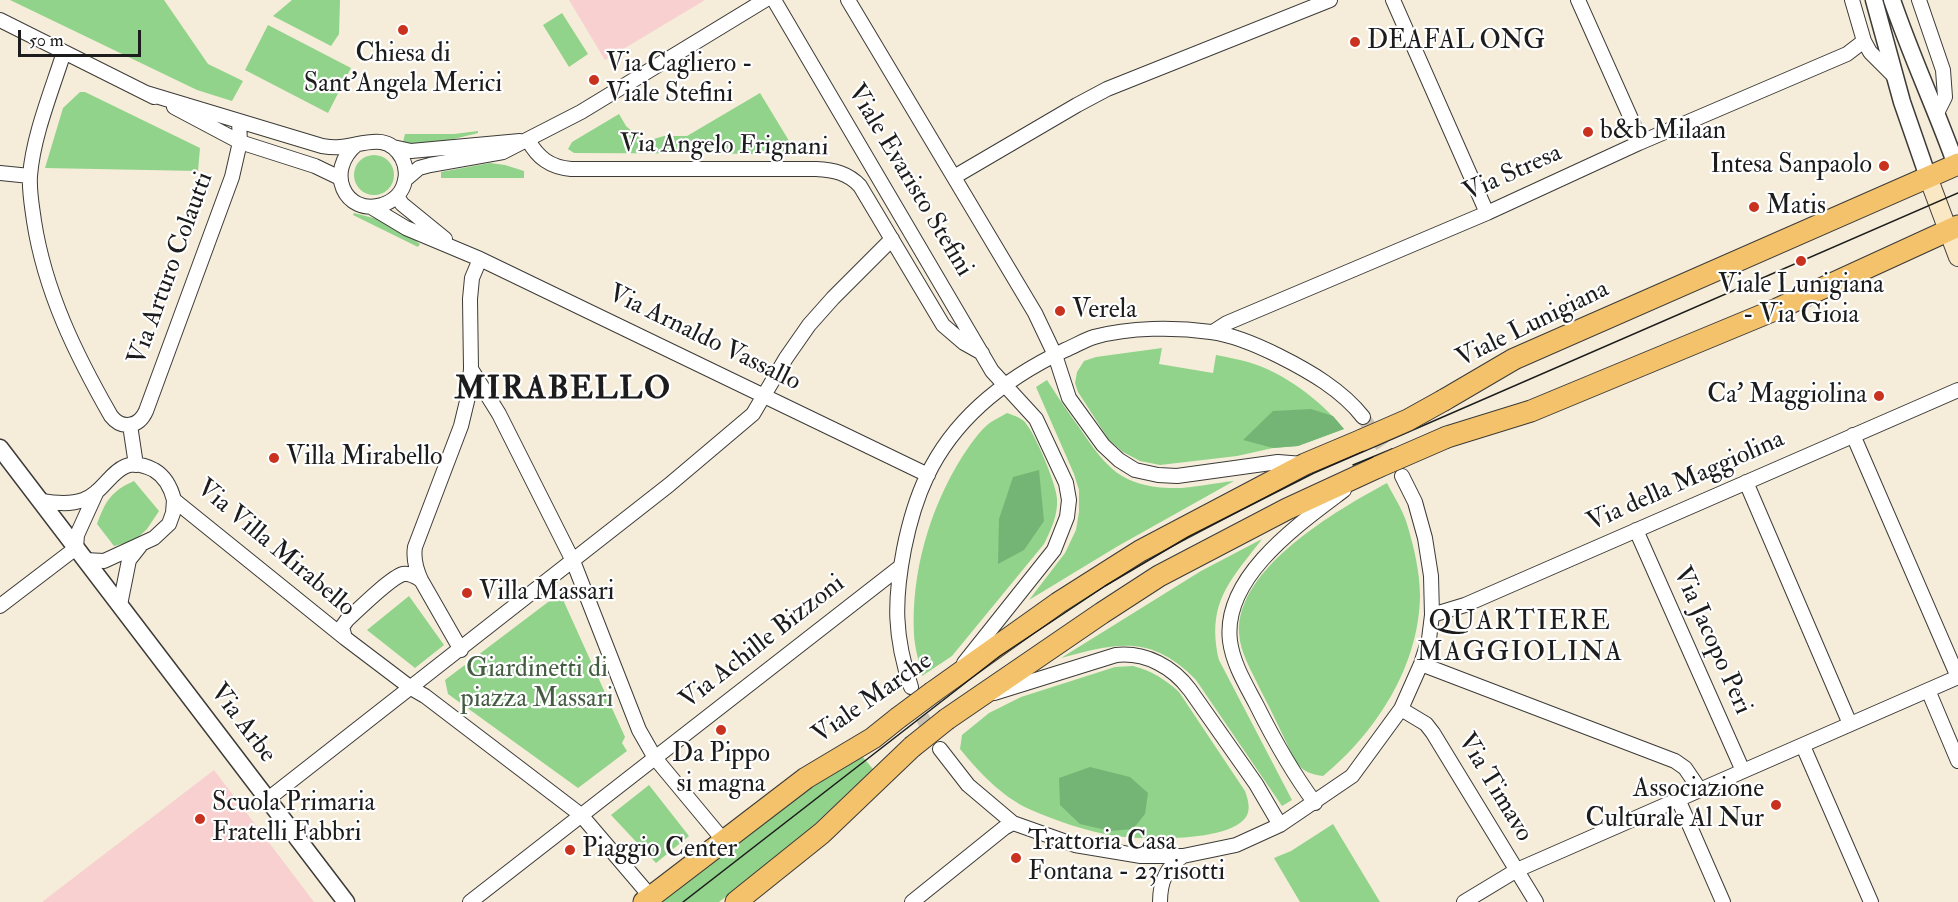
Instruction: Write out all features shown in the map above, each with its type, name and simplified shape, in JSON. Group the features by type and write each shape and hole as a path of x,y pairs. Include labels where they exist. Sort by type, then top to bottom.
{"main road":[{"name":"Viale Lunigiana","path":"1140,551 1305,464 1408,420 1514,359 1957,166"},
{"path":"1928,177 1953,228 1958,256"},
{"path":"736,902 822,833 912,747 947,719 1159,576 1287,509 1447,437 1531,411 1777,309 1953,228"},
{"name":"Viale Marche","path":"647,899 806,778 873,738 956,674 1058,603 1140,551"}],"street":[{"path":"371,207 390,202 397,196 405,180 419,168 503,152 528,140 581,112 765,0"},
{"name":"Viale Evaristo Stefini","path":"774,0 992,371 1003,386 1020,399 1036,419 1066,483 1069,500 1067,517 1054,550 956,674"},
{"name":"Viale Evaristo Stefini","path":"848,0 1035,313 1055,355 1069,398 1103,445 1119,460 1135,470 1158,475 1177,476 1278,462 1305,464"},
{"path":"954,177 1107,89 1330,0"},
{"path":"1393,0 1487,213"},
{"path":"1578,0 1633,123 1639,143"},
{"path":"1852,0 1864,41 1870,52 1894,76"},
{"path":"1874,0 1894,76 1928,177"},
{"path":"1892,0 1907,46 1937,113 1957,166"},
{"path":"1919,0 1943,70 1945,97 1937,113"},
{"path":"0,20 146,93 322,146 338,148 373,140 411,151 528,140"},
{"name":"Via Stresa","path":"1213,332 1227,323 1487,213 1639,143 1847,54 1864,41"},
{"path":"41,501 53,503 81,501 97,491 117,470 136,465 130,425 119,424 111,416 73,346 53,296 36,236 30,197 30,176 40,129 64,52"},
{"name":"Via Arnaldo Vassallo","path":"146,93 240,142 315,166 340,178 348,196 406,228 480,259 928,475"},
{"name":"Via Arturo Colautti","path":"130,425 140,421 146,411 232,177 240,142 239,120"},
{"name":"Via Angelo Frignani","path":"528,140 540,158 560,168 816,169 839,172 860,186 943,325 964,343 983,353"},
{"path":"340,178 343,159 357,144"},
{"path":"393,147 405,163 405,180"},
{"path":"0,173 30,176"},
{"name":"Via Arnaldo Vassallo","path":"397,196 402,204 458,249"},
{"path":"268,799 669,485 753,414 786,358 809,325 892,239"},
{"path":"461,650 421,580 415,562 416,547 461,426 468,397 471,369 470,299 472,278 480,259"},
{"path":"911,687 901,657 896,624 900,567 915,507 941,451 958,428 1003,386 1030,367 1093,338 1114,333 1163,329 1213,332 1244,340 1296,364 1355,406 1363,417"},
{"path":"471,369 499,414 573,561 639,730 655,758 724,841"},
{"name":"Via della Maggiolina","path":"1432,615 1465,605 1958,390"},
{"path":"1464,902 1517,870 1958,677 1853,435"},
{"name":"Via Arbe","path":"0,448 346,902"},
{"name":"Via Villa Mirabello","path":"136,465 148,467 158,473 167,481 174,500 345,638 581,815 647,899"},
{"path":"1315,803 1287,764 1237,666 1230,642 1230,625 1233,608 1242,587 1255,568 1281,541 1373,470"},
{"path":"940,749 968,785 1013,824 1075,845 1141,856 1183,856 1236,845 1280,825 1352,776 1401,709 1421,664 1429,639 1432,615 1431,576 1425,538 1415,502 1402,476"},
{"path":"1746,482 1850,724"},
{"path":"81,554 77,535 97,491"},
{"path":"0,606 81,554 104,561 141,545 163,532 173,513 174,500"},
{"name":"Via Jacopo Peri","path":"1636,530 1743,771"},
{"path":"120,605 129,560 141,545"},
{"name":"Via Achille Bizzoni","path":"470,902 900,567"},
{"path":"345,638 342,627 347,620 392,580 408,574 421,580"},
{"path":"977,698 1116,655 1135,655 1152,660 1174,672 1187,685 1256,784 1280,825"},
{"path":"1421,664 1675,762 1685,768 1700,790"},
{"path":"1928,690 1958,761"},
{"name":"Via Timavo","path":"1401,709 1426,724 1433,733 1536,902"},
{"path":"1803,746 1871,902"},
{"path":"1678,799 1723,902"},
{"path":"912,902 1004,828 1013,824"},
{"path":"1160,902 1160,890 1167,871 1183,856"}],"shaded area":[{"path":"569,0 705,0 605,60"},
{"name":"Scuola Primaria Fratelli Fabbri","path":"214,770 314,902 42,902"}],"green space":[{"path":"10,0 164,0 208,64 243,81 232,101 197,90"},
{"path":"292,0 340,0 339,34 331,46 273,16"},
{"path":"562,13 588,54 569,67 543,25"},
{"path":"268,25 351,68 328,113 245,70"},
{"path":"80,92 85,92 200,148 198,171 45,168 63,108"},
{"path":"760,93 797,154 574,153 568,149 572,142 619,114 626,126 643,141 664,136 687,136"},
{"path":"478,131 478,133 428,144 403,142 405,134 454,134"},
{"path":"374,155 388,161 394,175 388,189 374,195 360,189 354,175 360,161"},
{"path":"490,163 524,171 524,178 441,178 441,172"},
{"path":"354,213 381,220 403,231 420,244 418,247 353,215"},
{"path":"1162,348 1159,364 1213,373 1216,355 1262,367 1288,380 1313,398 1344,429 1298,446 1273,448 1237,456 1160,465 1140,461 1123,452 1109,440 1078,392 1075,383 1077,372 1084,361 1096,357"},
{"path":"1047,380 1107,464 1127,479 1169,488 1234,481 1118,546 1029,600 1065,553 1076,530 1079,512 1079,490 1074,474 1036,387"},
{"path":"1311,409 1333,416 1344,429 1298,446 1273,448 1243,440 1273,411"},
{"path":"1007,413 1025,423 1045,461 1057,499 1054,522 1044,544 952,656 922,676 916,650 914,612 924,543 940,498 962,457 991,422"},
{"path":"1039,470 1044,521 1024,550 998,564 999,519 1013,477"},
{"path":"134,481 159,511 147,529 134,541 114,546 97,524 103,509 114,493"},
{"path":"1387,483 1405,519 1418,569 1420,596 1418,622 1412,648 1403,672 1377,719 1342,759 1323,776 1314,774 1303,769 1294,759 1247,662 1239,633 1242,609 1254,586 1271,564 1293,544 1317,525"},
{"path":"1262,539 1224,594 1218,608 1216,640 1219,660 1292,800 1282,806 1196,680 1180,665 1164,655 1133,646 1117,646 1061,658 1201,571"},
{"name":"Giardinetti di piazza Massari","path":"560,593 625,737 622,743 627,751 578,788 448,694 445,680"},
{"path":"409,596 444,645 415,668 367,630"},
{"path":"1133,666 1158,676 1179,692 1245,791 1248,811 1246,817 1237,825 1205,835 1165,838 1117,836 1083,829 1019,804 983,775 960,749 962,735 989,713 1021,697 1115,667"},
{"path":"861,755 873,769 798,840 719,902 661,902 779,809"},
{"path":"1090,767 1130,777 1148,793 1145,814 1133,829 1110,831 1080,824 1060,805 1059,778"},
{"path":"649,785 689,836 656,863 611,815"},
{"path":"1333,824 1380,902 1300,902 1274,858 1291,851"}],"tunnel":[{"path":"1363,417 1396,467"},
{"path":"914,697 934,739"}],"tram line":[{"path":"683,902 1000,656 1105,586 1188,537 1314,473 1958,193"},
{"path":"1353,465 1392,449"}],"place":[{"name":"Chiesa di Sant’Angela Merici","path":"403,30"},
{"name":"DEAFAL ONG","path":"1355,42"},
{"name":"Via Cagliero - Viale Stefini","path":"594,80"},
{"name":"b&b Milaan","path":"1588,132"},
{"name":"Intesa Sanpaolo","path":"1884,166"},
{"name":"Matis","path":"1754,207"},
{"name":"Viale Lunigiana - Via Gioia","path":"1801,261"},
{"name":"Verela","path":"1060,311"},
{"name":"Ca' Maggiolina","path":"1879,396"},
{"name":"Villa Mirabello","path":"274,458"},
{"name":"Villa Massari","path":"467,593"},
{"name":"Da Pippo si magna","path":"721,730"},
{"name":"Associazione Culturale Al Nur","path":"1776,805"},
{"name":"Scuola Primaria Fratelli Fabbri","path":"200,819"},
{"name":"Piaggio Center","path":"570,850"},
{"name":"Trattoria Casa Fontana - 23 risotti","path":"1016,858"}],"district":[{"name":"MIRABELLO","path":"563,391"},
{"name":"QUARTIERE MAGGIOLINA","path":"1520,638"}]}
